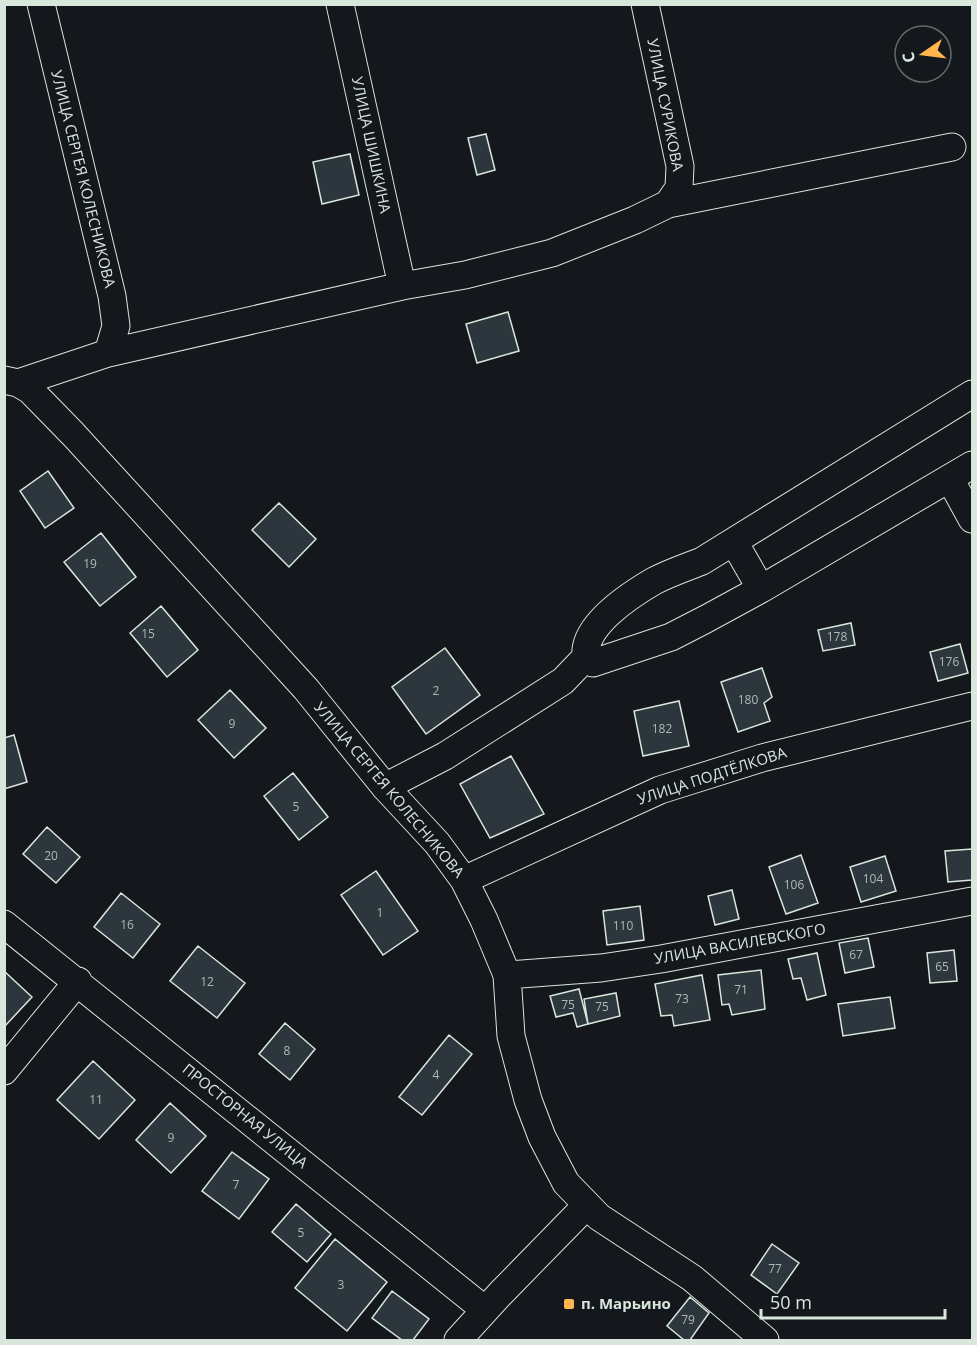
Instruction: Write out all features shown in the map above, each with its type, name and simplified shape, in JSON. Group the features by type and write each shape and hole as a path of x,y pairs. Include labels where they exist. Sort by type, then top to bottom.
{"street":[{"name":"УЛИЦА СЕРГЕЯ КОЛЕСНИКОВА","path":"41,4 112,296 116,326 108,353"},
{"name":"УЛИЦА ШИШКИНА","path":"340,4 402,286"},
{"name":"УЛИЦА СУРИКОВА","path":"645,4 680,166 679,188 668,204"},
{"path":"11,381 108,353 402,286 465,275 552,253 635,220 668,204 952,147"},
{"name":"УЛИЦА СЕРГЕЯ КОЛЕСНИКОВА","path":"11,381 30,390 73,434 306,689 385,787 437,843 464,880 507,975 511,1036 528,1100 542,1137 566,1183 599,1217 692,1278 765,1341"},
{"path":"972,394 702,561 655,580 610,612 590,633 584,646 586,657 593,663 671,637 761,589 972,465"},
{"path":"950,479 972,519"},
{"path":"734,542 761,589"},
{"path":"385,787 445,756 563,681 586,657"},
{"name":"УЛИЦА ПОДТЁЛКОВА","path":"464,880 660,790 762,758 972,706"},
{"name":"УЛИЦА ВАСИЛЕВСКОГО","path":"507,975 601,968 972,901"},
{"name":"ПРОСТОРНАЯ УЛИЦА","path":"4,924 78,981 485,1310"},
{"path":"4,1071 78,981"},
{"path":"458,1341 587,1205"}],"building":[{"path":"486,134 495,170 477,175 468,138"},
{"path":"350,154 359,195 322,204 313,162"},
{"path":"508,312 519,351 477,363 466,324"},
{"path":"48,471 74,508 45,528 20,491"},
{"path":"279,503 316,539 289,567 252,530"},
{"path":"101,533 136,577 100,606 64,562"},
{"path":"161,606 198,650 167,677 130,633"},
{"path":"851,623 855,645 823,651 818,630"},
{"path":"960,644 968,673 938,681 930,652"},
{"path":"445,648 480,695 426,734 392,687"},
{"path":"762,668 772,697 764,703 770,721 738,732 721,682"},
{"path":"230,690 266,728 234,758 198,720"},
{"path":"679,701 689,746 643,756 634,711"},
{"path":"14,735 27,782 4,789 4,738"},
{"path":"511,756 544,814 490,838 460,784"},
{"path":"293,773 328,817 299,840 264,796"},
{"path":"47,827 80,857 56,883 23,854"},
{"path":"972,849 972,880 948,882 945,851"},
{"path":"801,855 818,903 786,914 769,867"},
{"path":"885,856 896,891 861,902 850,867"},
{"path":"376,871 418,931 383,955 341,895"},
{"path":"732,890 739,919 715,925 708,896"},
{"path":"121,893 160,924 133,958 94,927"},
{"path":"640,906 644,940 607,945 603,911"},
{"path":"868,938 874,967 845,973 839,943"},
{"path":"198,946 245,983 217,1018 170,981"},
{"path":"954,950 957,981 930,983 927,953"},
{"path":"817,953 826,995 807,1000 801,978 793,979 788,959"},
{"path":"761,970 765,1009 732,1015 729,1004 722,1005 718,975"},
{"path":"4,971 32,997 4,1027"},
{"path":"702,975 710,1020 674,1026 672,1015 661,1016 655,984"},
{"path":"579,989 588,1024 577,1027 573,1013 556,1017 550,996"},
{"path":"616,993 620,1016 588,1024 584,999"},
{"path":"890,997 895,1028 843,1036 838,1004"},
{"path":"285,1023 315,1049 290,1080 259,1054"},
{"path":"449,1035 472,1054 422,1115 399,1097"},
{"path":"93,1061 135,1100 99,1139 57,1100"},
{"path":"170,1103 206,1136 171,1173 136,1140"},
{"path":"232,1152 269,1179 239,1219 202,1191"},
{"path":"296,1204 331,1234 307,1262 272,1232"},
{"path":"335,1239 387,1282 347,1331 295,1288"},
{"path":"772,1244 799,1263 777,1294 751,1275"},
{"path":"392,1291 429,1319 413,1340 402,1340 372,1318"},
{"path":"690,1297 709,1313 690,1340 684,1340 667,1326"}],"place":[{"name":"п. Марьино","path":"569,1304"}]}
